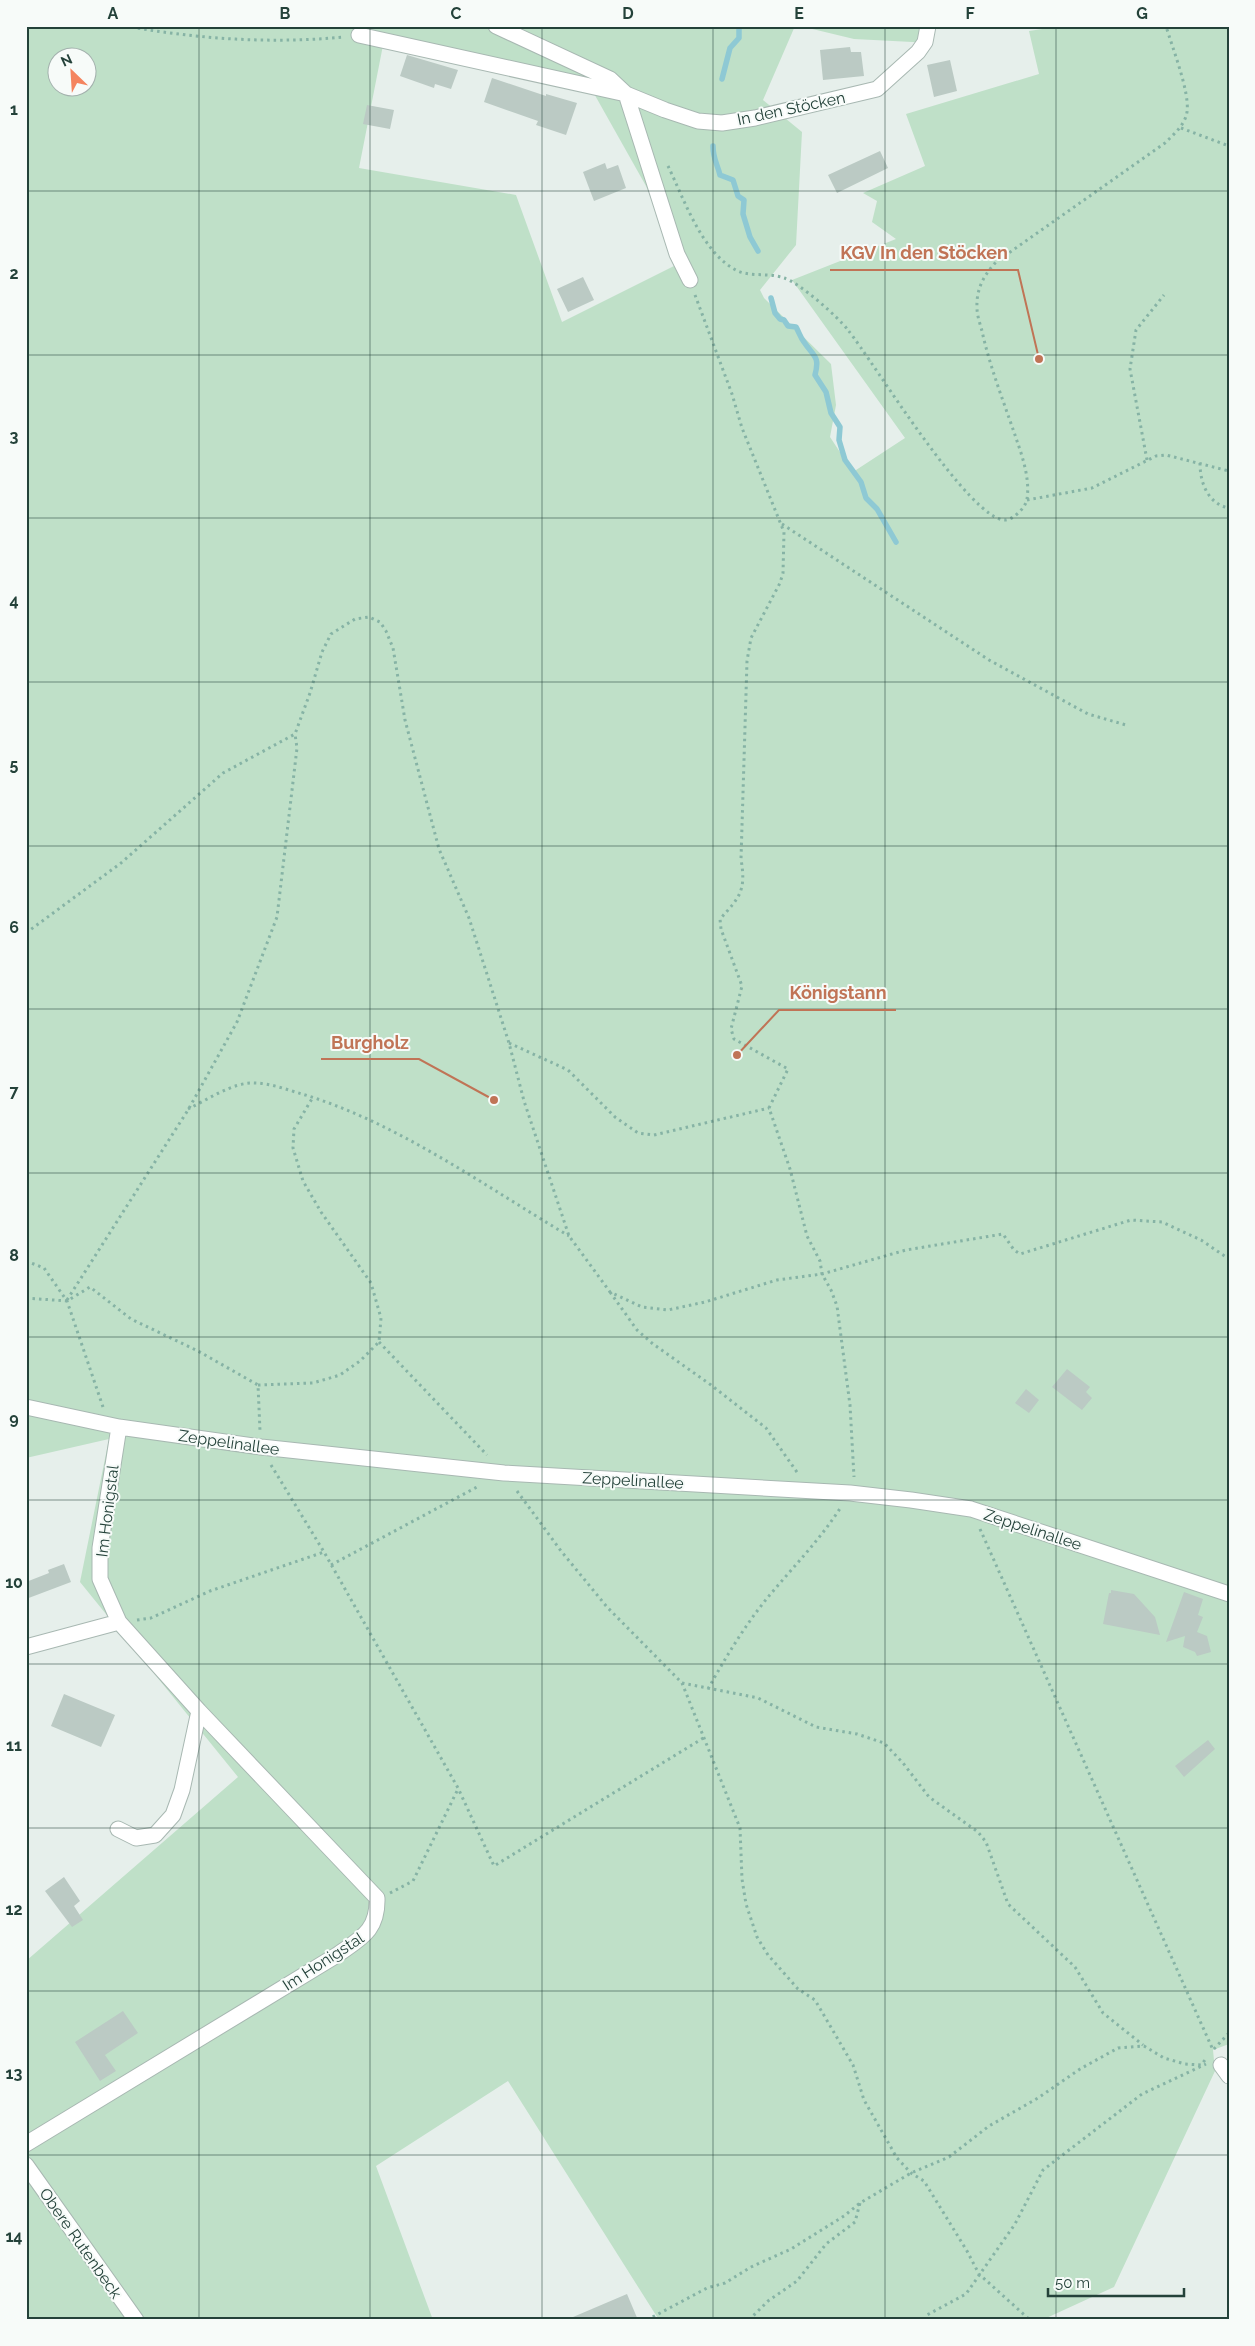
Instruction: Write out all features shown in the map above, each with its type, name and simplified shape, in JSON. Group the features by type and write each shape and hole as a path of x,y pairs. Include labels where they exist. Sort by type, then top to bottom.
{"street":[{"path":"496,26 610,79 626,94 678,254 690,280"},
{"name":"In den Stöcken","path":"359,35 626,94 698,121 722,123 755,118 877,88 918,52 925,42 928,26"},
{"name":"Zeppelinallee","path":"26,1407 119,1427 260,1447 504,1473 850,1493 971,1509 1229,1594"},
{"name":"Im Honigstal","path":"26,2144 337,1955 367,1933 375,1922 378,1913 377,1898 199,1711 119,1622 100,1579 100,1548 119,1427"},
{"path":"26,1647 119,1622"},
{"path":"118,1829 136,1838 154,1835 174,1815 182,1790 199,1711"},
{"name":"Obere Rutenbeck","path":"26,2165 136,2320"}],"path":[{"path":"125,26 212,38 311,40 359,35"},
{"path":"665,160 702,236 714,251 733,268 749,274 784,278 798,286 836,317 848,330 894,398 952,474 988,514 997,519 1008,520 1019,512 1027,500 1027,480 1023,459 985,345 977,308 979,288 985,274 996,262 1165,143 1180,128 1187,113 1187,98 1166,26"},
{"path":"1180,128 1229,146"},
{"path":"690,280 732,394 742,428 759,473 782,523 784,532 783,572 780,583 751,638 747,660 741,859 744,880 737,901 720,919 721,929 742,986 731,1029 734,1039 788,1069 769,1108 790,1168 807,1236 820,1261 822,1274 837,1306 853,1444 854,1480 850,1493 824,1534 772,1592 727,1655 708,1689"},
{"path":"1147,460 1130,369 1136,330 1164,295"},
{"path":"1027,500 1092,488 1156,456 1166,455 1229,471"},
{"path":"1200,463 1200,474 1210,496 1220,506 1229,508"},
{"path":"782,523 989,660 1088,714 1126,725"},
{"path":"67,1301 188,1110 237,1022 277,917 296,748 295,734 322,652 331,634 355,619 369,618 380,622 393,648 405,720 440,849 469,918 509,1043 524,1101 569,1236 637,1330 653,1344 711,1384 766,1428 809,1490"},
{"path":"26,933 121,863 223,773 295,734"},
{"path":"509,1043 568,1070 615,1117 638,1133 654,1135 769,1108"},
{"path":"188,1110 234,1087 254,1083 313,1097 355,1113 420,1147 569,1236"},
{"path":"26,1298 67,1301 90,1287 132,1319 198,1351 258,1385 313,1383 340,1375 360,1361 378,1342 381,1318 371,1283 321,1212 303,1181 293,1148 294,1129 313,1097"},
{"path":"610,1292 642,1307 668,1310 705,1302 777,1280 822,1274 906,1250 1003,1234 1014,1250 1020,1254 1130,1220 1162,1222 1201,1240 1229,1259"},
{"path":"26,1261 44,1268 67,1301 98,1396 105,1411 119,1427"},
{"path":"378,1342 504,1473 560,1552 607,1607 682,1683 740,1828 742,1879 746,1904 757,1937 768,1956 798,1989 815,2000 820,2006 853,2065 864,2100 896,2158 924,2181 968,2251 979,2274 1030,2320"},
{"path":"258,1385 260,1447 324,1552 458,1788 494,1866 705,1737"},
{"path":"331,1565 478,1487"},
{"path":"924,2320 927,2315 966,2294 1015,2224 1043,2170 1142,2094 1206,2065 1213,2050 971,1509"},
{"path":"119,1622 151,1618 210,1591 324,1552"},
{"path":"682,1683 758,1698 816,1727 856,1734 884,1743 930,1797 978,1832 986,1842 1008,1904 1075,1967 1103,2013 1144,2046 1164,2058 1185,2064 1201,2065 1229,2033"},
{"path":"377,1898 398,1890 413,1881 458,1788"},
{"path":"647,2320 707,2288 725,2283 751,2267 791,2249 844,2216 860,2203 912,2173 949,2157 988,2126 1038,2098 1118,2048 1144,2046"},
{"path":"749,2320 768,2301 797,2281 826,2244 855,2222 860,2203"}],"green space":[{"path":"26,26 795,26 763,100 802,132 796,245 760,290 764,298 831,364 836,405 830,437 853,472 905,438 792,280 896,239 872,222 877,201 863,193 925,166 906,114 1039,74 1029,31 1062,26 1229,26 1229,2044 1213,2050 1215,2071 1114,2287 1042,2320 659,2320 508,2081 376,2166 433,2320 26,2320 26,1961 238,1777 80,1582 109,1439 26,1458","holes":["385,35 592,90 646,186 680,263 562,322 516,195 359,168"]},
{"path":"800,26 933,26 932,43 854,39"}],"building":[{"path":"850,47 851,52 861,52 864,76 823,80 820,50"},
{"path":"407,55 458,70 451,89 435,84 434,88 400,76"},
{"path":"950,60 957,91 934,97 927,65"},
{"path":"492,78 546,96 546,94 577,103 566,135 536,125 538,121 484,102"},
{"path":"367,105 394,110 390,129 363,124"},
{"path":"880,151 888,168 837,193 828,175"},
{"path":"605,163 607,169 618,165 626,188 594,201 583,172"},
{"path":"583,277 594,300 568,312 557,289"},
{"path":"1067,1369 1090,1387 1086,1392 1092,1398 1082,1410 1052,1387"},
{"path":"1026,1389 1039,1400 1029,1413 1015,1403"},
{"path":"64,1564 71,1582 26,1599 26,1582 49,1573 48,1570"},
{"path":"1111,1590 1134,1594 1155,1617 1160,1635 1103,1624"},
{"path":"1184,1592 1203,1599 1198,1615 1203,1617 1197,1632 1207,1636 1211,1652 1197,1656 1195,1652 1183,1647 1185,1636 1166,1642"},
{"path":"64,1694 115,1715 101,1747 51,1726"},
{"path":"1208,1740 1215,1749 1184,1777 1175,1766"},
{"path":"64,1877 80,1901 74,1906 83,1920 72,1927 45,1891"},
{"path":"123,2011 138,2033 105,2055 116,2071 100,2081 75,2042"},
{"path":"627,2294 638,2320 566,2320"}],"waterway":[{"path":"722,79 730,48 739,38 739,26"},
{"path":"713,146 714,158 720,175 733,180 738,196 744,200 743,214 750,237 758,251"},
{"path":"771,298 775,313 788,326 796,327 815,357 817,364 815,375 826,392 831,413 840,427 839,440 845,460 861,482 866,498 877,509 896,542"}],"place":[{"name":"KGV In den Stöcken","path":"1039,359"},
{"name":"Königstann","path":"737,1055"},
{"name":"Burgholz","path":"494,1100"}]}
